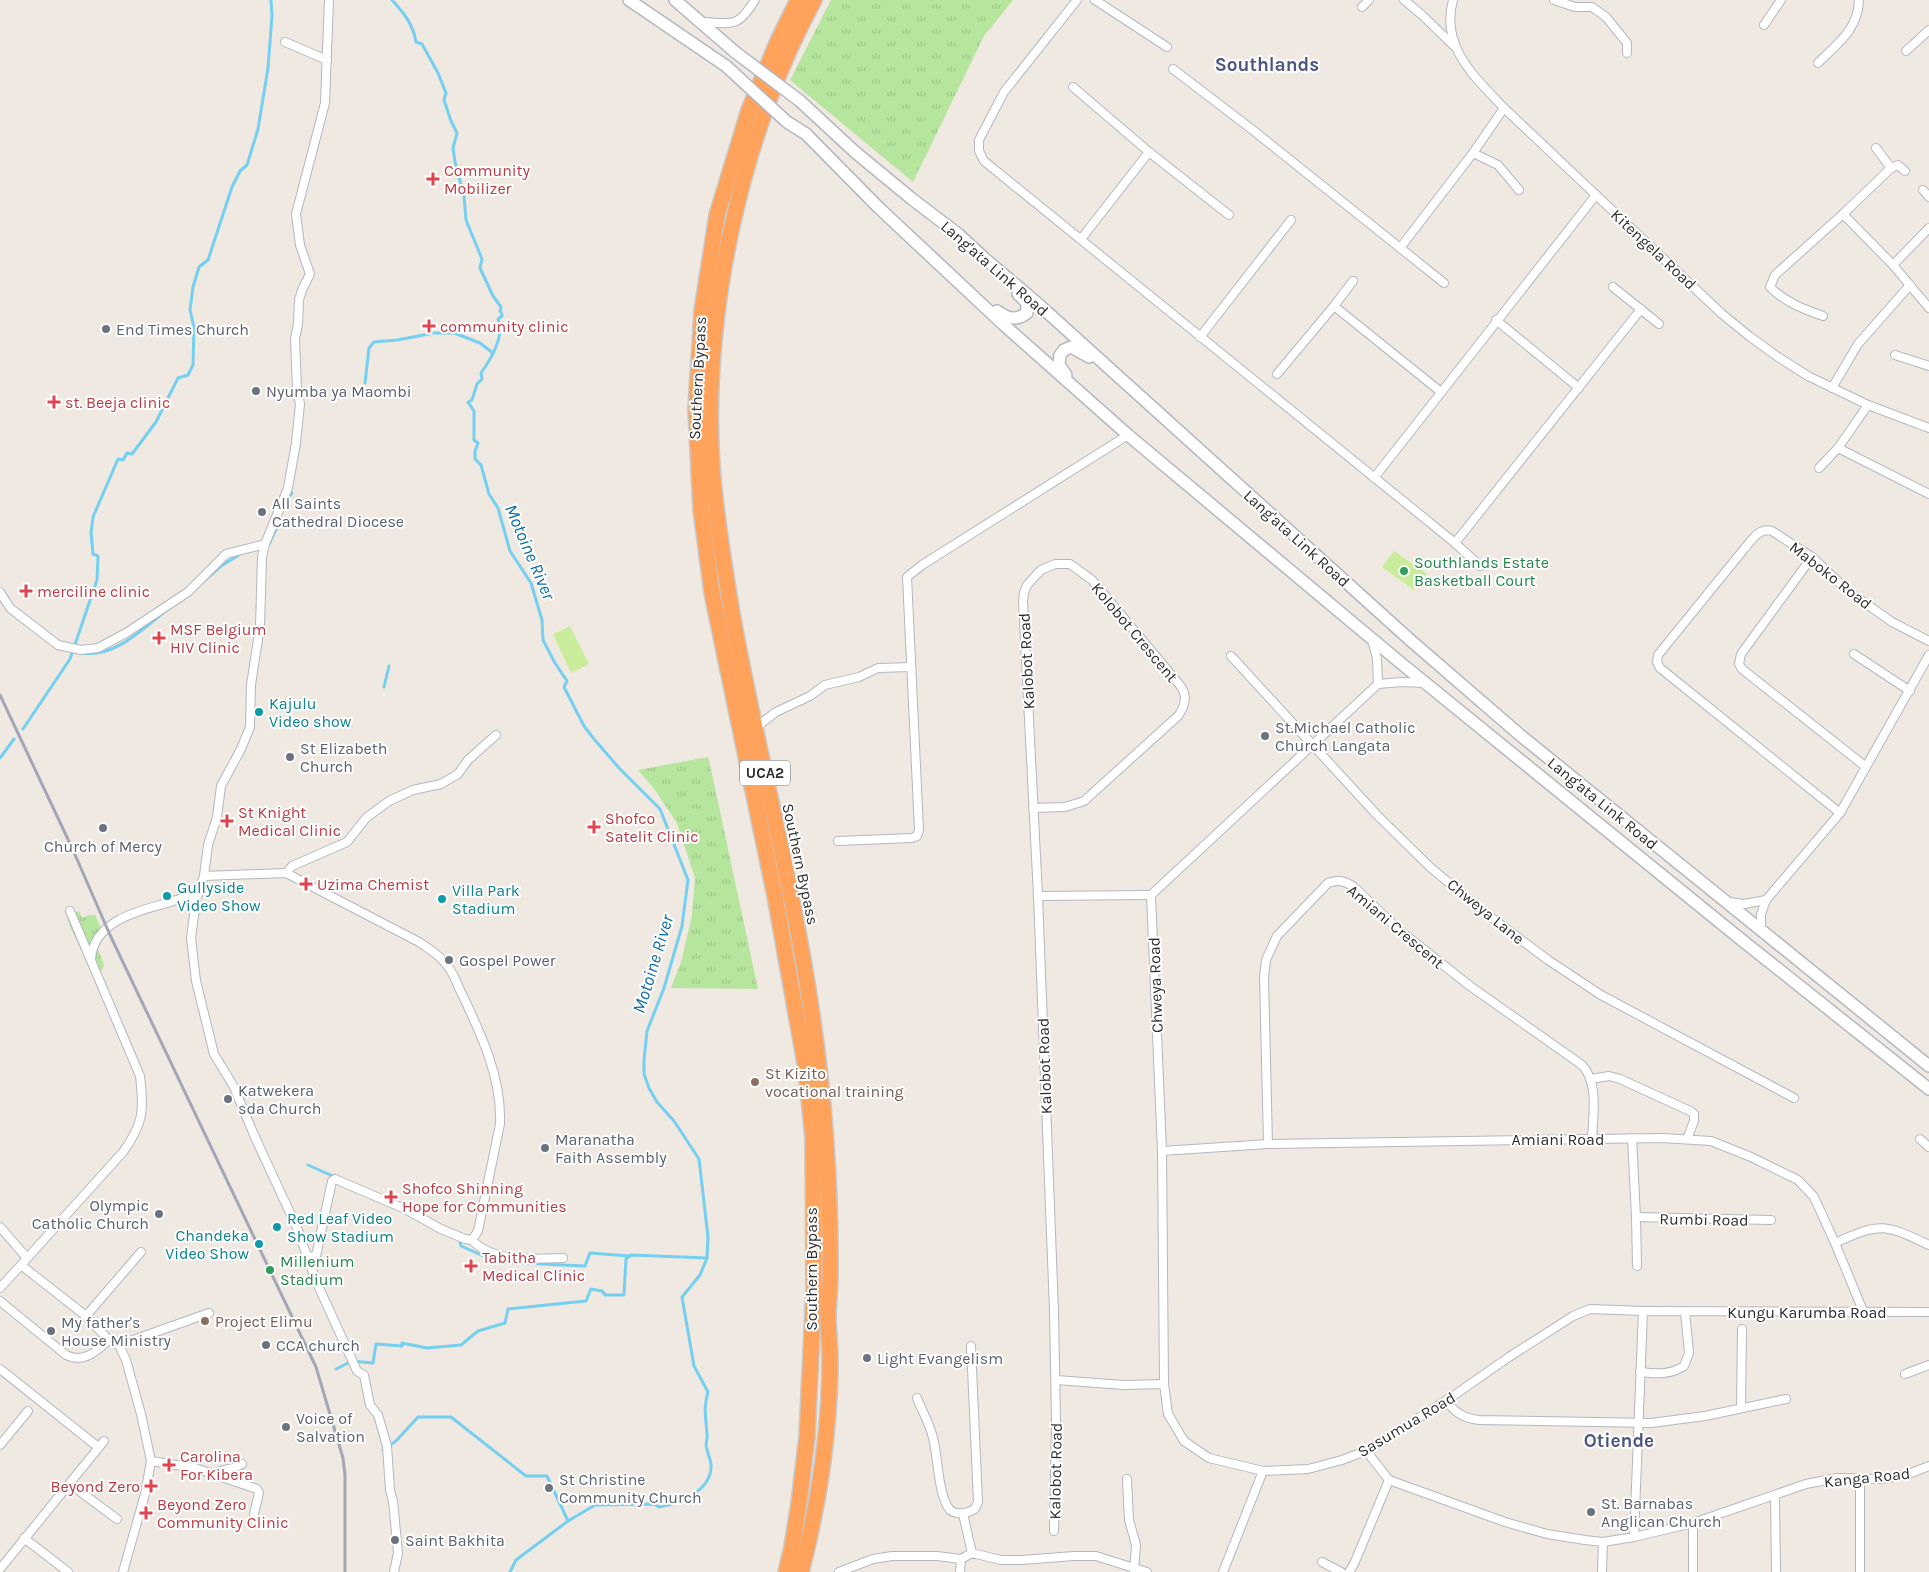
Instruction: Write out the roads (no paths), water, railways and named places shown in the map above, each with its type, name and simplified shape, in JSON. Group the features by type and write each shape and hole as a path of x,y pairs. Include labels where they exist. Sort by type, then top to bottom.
{"highway":[{"name":"Southern Bypass","path":"786,1572 792,1547 805,1456 809,1408 814,1288 813,1138 806,1069 775,896 712,593 701,509 696,409 702,311 717,215 749,110 778,41 798,0"},
{"name":"Southern Bypass","path":"802,1565 812,1532 820,1478 825,1440 830,1358 828,1318 830,1280 829,1210 822,1090 804,966 742,669 724,564 712,470 710,419 721,285 733,217 766,108 791,46 814,0"}],"main road":[{"name":"Lang'ata Link Road","path":"629,0 726,66 787,122 806,134 879,208 1128,435 1425,683 1929,1089"},
{"name":"Lang'ata Link Road","path":"675,0 735,52 800,102 855,152 912,200 958,234 1038,303 1374,608 1498,716 1724,902 1929,1066"},
{"path":"961,283 1006,318 1014,319 1027,312 1027,303 984,258"},
{"path":"1076,389 1059,365 1060,355 1064,350 1071,348 1079,350 1116,375"}],"street":[{"path":"329,0 325,103 297,204 296,214 300,245 310,274 299,300 295,339 297,389 300,404 296,443 288,488 264,544 261,572 260,626 251,685 250,727 241,749 221,786 217,817 208,845 204,876 196,898 190,938 193,962 214,1054 234,1087 297,1228 307,1257 357,1371 364,1375 370,1405 378,1415 385,1438 398,1553 394,1572"},
{"path":"702,22 736,23 743,19 756,0"},
{"path":"1077,0 1004,92 978,140 979,151 984,161 1455,543 1480,566"},
{"path":"1095,0 1166,47"},
{"path":"1362,7 1369,0"},
{"path":"1404,0 1422,14 1455,47"},
{"name":"Kitengela Road","path":"1453,0 1451,22 1455,47 1471,74 1504,108 1554,153 1722,314 1778,357 1808,376 1868,405 1929,428"},
{"path":"1554,0 1575,7 1592,8 1606,17 1628,43 1627,53"},
{"path":"1764,24 1781,0"},
{"path":"1818,63 1854,24 1858,16 1859,0"},
{"path":"1906,51 1929,30"},
{"path":"285,42 327,60"},
{"path":"1173,68 1254,130 1444,283"},
{"path":"1073,87 1149,152 1229,215"},
{"path":"1400,248 1473,153 1504,108"},
{"path":"1876,148 1891,168"},
{"path":"1081,240 1149,152"},
{"path":"1473,153 1498,165 1519,190"},
{"path":"1823,316 1798,307 1778,295 1770,287 1775,275 1891,168 1898,165 1905,171"},
{"path":"1923,190 1929,197"},
{"path":"1374,478 1496,320 1596,195"},
{"path":"1843,214 1893,265 1929,308"},
{"path":"1200,336 1291,220"},
{"path":"1893,265 1929,228"},
{"path":"1277,374 1353,281"},
{"path":"1832,388 1858,344 1910,285"},
{"path":"1613,287 1659,324"},
{"path":"1334,306 1441,392"},
{"path":"1455,543 1641,309"},
{"path":"1496,320 1579,388"},
{"path":"1895,355 1929,366"},
{"path":"1819,468 1838,448 1868,405"},
{"path":"838,841 912,838 917,836 919,830 907,578 922,566 1128,435"},
{"path":"1838,448 1929,494"},
{"name":"Maboko Road","path":"1840,813 1658,666 1658,655 1744,549 1766,529 1812,557 1855,596 1892,622 1929,641"},
{"path":"0,592 10,608 58,645 81,650 98,648 188,592 226,554 264,544"},
{"path":"1812,557 1741,654 1739,664 1742,669 1866,767"},
{"name":"Kolobot Crescent","path":"1023,601 1027,585 1040,570 1055,564 1070,564 1079,569 1092,580 1167,669 1182,688 1185,696 1184,709 1178,716 1084,801 1065,807 1033,808"},
{"name":"Kalobot Road","path":"1023,601 1038,896 1056,1380 1054,1531"},
{"path":"1371,637 1378,658 1378,684"},
{"path":"1854,654 1910,691"},
{"path":"1761,931 1761,914 1766,900 1840,813 1929,655"},
{"name":"Chweya Lane","path":"1230,656 1377,816 1432,868 1488,915 1548,960 1601,995 1794,1098"},
{"path":"755,728 776,712 810,696 825,684 859,677 878,668 911,667"},
{"path":"1038,896 1151,895 1378,684 1425,683"},
{"path":"286,873 292,866 347,842 366,818 389,801 414,790 441,784 458,774 474,754 496,735"},
{"path":"204,876 286,873 419,942 439,956 452,972 474,1016 486,1049 497,1086 501,1109 498,1136 478,1231 472,1240"},
{"name":"Amiani Crescent","path":"1268,1144 1264,977 1266,960 1277,936 1328,883 1334,880 1346,882 1354,887 1398,930 1470,986 1582,1065 1591,1079"},
{"name":"Chweya Road","path":"1151,895 1162,1151 1164,1384"},
{"path":"91,961 92,949 107,927 140,910 187,896 196,898"},
{"path":"1724,902 1744,904 1766,900"},
{"path":"0,1288 123,1152 136,1134 139,1125 143,1101 140,1076 70,912"},
{"path":"1592,1139 1593,1102 1591,1079 1609,1076 1620,1079 1694,1114 1694,1121 1687,1139"},
{"name":"Amiani Road","path":"1162,1151 1268,1144 1632,1138 1711,1141 1798,1180 1814,1197 1836,1243 1863,1311"},
{"name":"Rumbi Road","path":"1632,1138 1636,1217 1636,1266"},
{"path":"1920,1139 1929,1146"},
{"path":"307,1257 316,1256 332,1181 335,1179 405,1208 441,1229 472,1240 478,1247 495,1254 532,1259 563,1258"},
{"name":"Rumbi Road","path":"1636,1217 1771,1220"},
{"path":"0,1227 27,1258"},
{"path":"1836,1243 1860,1232 1880,1227 1894,1229 1929,1245"},
{"path":"86,1316 141,1252"},
{"path":"21,1264 86,1316 109,1340 119,1345 126,1360 136,1393 151,1461 144,1494 122,1572"},
{"path":"0,1301 66,1355 73,1358 84,1358 109,1340"},
{"name":"Sasumua Road","path":"1164,1384 1168,1414 1184,1441 1208,1458 1263,1471 1308,1469 1342,1460 1368,1450 1446,1401 1509,1357 1573,1316 1590,1309 1685,1312"},
{"path":"1634,1537 1644,1310"},
{"path":"1640,1372 1660,1374 1674,1372 1684,1366 1689,1353 1685,1312"},
{"name":"Kungu Karumba Road","path":"1685,1312 1929,1312"},
{"path":"119,1345 209,1313"},
{"path":"1740,1408 1742,1329"},
{"path":"917,1398 933,1436 944,1499 950,1510 963,1514 976,1508 978,1502 971,1346"},
{"path":"1905,1374 1929,1364"},
{"path":"0,1369 101,1444 0,1569"},
{"path":"1056,1380 1124,1385 1164,1384"},
{"path":"1446,1401 1462,1417 1478,1420 1639,1423 1675,1420 1786,1399"},
{"path":"0,1445 28,1412"},
{"path":"1349,1572 1389,1480 1371,1458 1368,1450"},
{"path":"151,1461 195,1468 257,1489 254,1514"},
{"path":"214,1474 219,1471 230,1470 242,1464"},
{"name":"Kanga Road","path":"1389,1480 1505,1522 1539,1532 1603,1542 1634,1537 1693,1523 1806,1484 1838,1478 1881,1479 1906,1475 1929,1466"},
{"path":"1223,1572 1263,1471"},
{"path":"1127,1479 1130,1520 1136,1545 1134,1570"},
{"path":"1860,1479 1860,1572"},
{"path":"70,1484 116,1518"},
{"path":"1775,1496 1776,1572"},
{"path":"963,1514 972,1554"},
{"path":"1693,1523 1693,1572"},
{"path":"24,1538 68,1572"},
{"path":"1602,1572 1603,1542"},
{"path":"838,1572 873,1560 892,1556 937,1556 961,1559 972,1554 1001,1560 1050,1559 1083,1555 1096,1556 1134,1570 1147,1572"},
{"path":"960,1572 961,1559"},
{"path":"1322,1562 1341,1572"}],"waterway":[{"path":"23,729 70,659 97,580 98,556 93,554 91,533 93,517 118,459 123,460 127,453 132,454 156,422 178,378 188,375 193,365 194,327 190,310 193,287 199,267 208,260 232,187 240,171 247,165 258,129 268,68 272,16 271,0"},
{"name":"Motoine River","path":"392,0 407,19 413,30 416,42 422,44 438,73 446,93 444,100 457,133 453,148 464,196 466,220 482,259 480,268 493,296 501,307 502,316 498,319 500,333 496,347 481,373 482,379 477,384 472,400 468,402 474,411 474,440 478,443 475,459 481,465 489,494 498,508 510,551 531,583 542,620 543,640 567,681 564,687 584,726 594,739 619,768 660,809 688,880 682,926 664,988 647,1031 644,1074 657,1102 674,1121 699,1159 708,1237 707,1258 700,1275 682,1297 694,1366 708,1392 705,1408 706,1445 711,1464 710,1473 707,1481 701,1488 694,1494 676,1503 659,1507 654,1504 595,1505 568,1521 516,1560 510,1572"},
{"path":"365,383 369,348 374,342 434,333 454,333 480,343 493,353"},
{"path":"286,500 292,493"},
{"path":"267,545 279,523 280,515"},
{"path":"205,580 221,566 242,553"},
{"path":"83,653 107,651 118,646 129,640 168,609"},
{"path":"384,687 389,666"},
{"path":"0,758 14,739"},
{"path":"308,1165 335,1177"},
{"path":"459,1237 461,1246 497,1262 585,1266 590,1253 629,1256"},
{"path":"336,1369 352,1361 373,1363 376,1344 402,1346 402,1343 427,1348 461,1345 478,1331 505,1323 508,1309 586,1301 591,1289 602,1291 605,1295 624,1295 626,1259 631,1255 707,1258"},
{"path":"384,1446 383,1450 396,1441 418,1417 451,1417 526,1476 547,1476 568,1521"}],"railway":[{"path":"0,695 73,850 110,935 316,1367 343,1458 345,1475 345,1572"}],"place":[{"name":"Community Mobilizer","path":"433,179"},
{"name":"community clinic","path":"429,326"},
{"name":"End Times Church","path":"106,329"},
{"name":"Nyumba ya Maombi","path":"256,391"},
{"name":"st. Beeja clinic","path":"54,402"},
{"name":"All Saints Cathedral Diocese","path":"262,512"},
{"name":"Southlands Estate Basketball Court","path":"1404,571"},
{"name":"merciline clinic","path":"26,591"},
{"name":"MSF Belgium HIV Clinic","path":"159,638"},
{"name":"Kajulu Video show","path":"259,712"},
{"name":"St.Michael Catholic Church Langata","path":"1265,736"},
{"name":"St Elizabeth Church","path":"290,757"},
{"name":"St Knight Medical Clinic","path":"227,821"},
{"name":"Shofco Satelit Clinic","path":"594,827"},
{"name":"Church of Mercy","path":"103,828"},
{"name":"Uzima Chemist","path":"306,884"},
{"name":"Gullyside Video Show","path":"167,896"},
{"name":"Villa Park Stadium","path":"442,899"},
{"name":"Gospel Power","path":"449,960"},
{"name":"St Kizito vocational training","path":"755,1082"},
{"name":"Katwekera sda Church","path":"228,1099"},
{"name":"Maranatha Faith Assembly","path":"545,1148"},
{"name":"Shofco Shinning Hope for Communities","path":"391,1197"},
{"name":"Olympic Catholic Church","path":"159,1214"},
{"name":"Red Leaf Video Show Stadium","path":"277,1227"},
{"name":"Chandeka Video Show","path":"259,1244"},
{"name":"Tabitha Medical Clinic","path":"471,1266"},
{"name":"Millenium Stadium","path":"270,1270"},
{"name":"Project Elimu","path":"205,1321"},
{"name":"My father's House Ministry","path":"51,1331"},
{"name":"CCA church","path":"266,1345"},
{"name":"Light Evangelism","path":"867,1358"},
{"name":"Voice of Salvation","path":"286,1427"},
{"name":"Carolina For Kibera","path":"169,1465"},
{"name":"Beyond Zero","path":"151,1486"},
{"name":"St Christine Community Church","path":"549,1488"},
{"name":"St. Barnabas Anglican Church","path":"1591,1512"},
{"name":"Beyond Zero Community Clinic","path":"146,1513"},
{"name":"Saint Bakhita","path":"395,1540"}],"district":[{"name":"Southlands","path":"1267,64"},
{"name":"Otiende","path":"1619,1440"}]}
